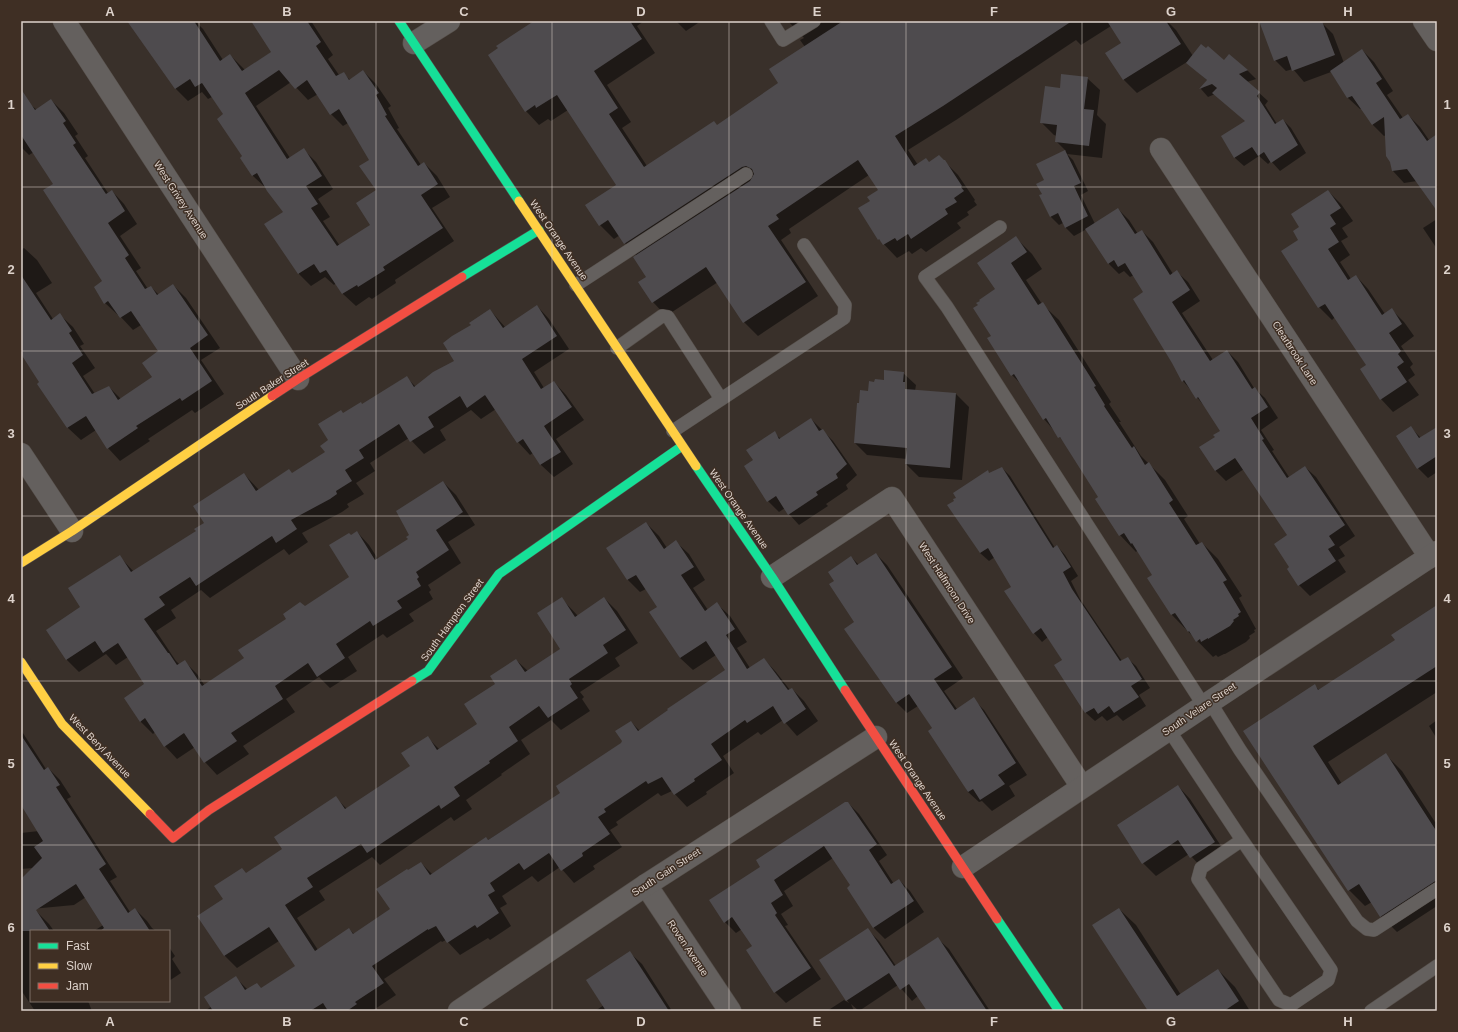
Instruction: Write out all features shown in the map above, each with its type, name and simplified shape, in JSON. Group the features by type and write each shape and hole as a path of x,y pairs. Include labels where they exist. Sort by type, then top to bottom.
{"street":[{"name":"West Grivey Avenue","path":"64,21 298,379"},
{"name":"West Orange Avenue","path":"400,21 682,446 772,577 876,738 1058,1011"},
{"path":"414,44 449,21"},
{"path":"1424,21 1437,40"},
{"name":"Clearbrook Lane","path":"1161,149 1433,555"},
{"name":"South Baker Street","path":"21,563 72,531 298,379 539,230"},
{"name":"South Hampton Street","path":"173,838 209,810 428,671 499,574 682,446"},
{"path":"21,454 72,531"},
{"name":"West Halfmoon Drive","path":"772,577 892,498 1082,787"},
{"name":"South Velare Street","path":"963,867 1433,555"},
{"name":"West Beryl Avenue","path":"21,662 62,724 173,838"},
{"name":"South Gain Street","path":"459,1011 646,885 876,738"},
{"name":"Roven Avenue","path":"646,885 730,1011"}],"lane":[{"path":"771,21 783,40 814,21"},
{"path":"576,285 746,174"},
{"path":"1000,226 925,277 947,307 1207,704 1357,921 1367,928 1374,930 1437,889"},
{"path":"673,431 844,318 845,305 804,246"},
{"path":"617,348 662,316 668,318 721,399"},
{"path":"1169,730 1331,970 1328,980 1291,1005 1279,1000 1198,879 1201,868 1242,840"},
{"path":"1371,1011 1437,966"}],"building":[{"path":"127,21 194,21 220,61 230,54 242,71 271,52 251,21 307,21 321,42 316,46 336,76 344,72 349,80 363,70 379,93 376,95 387,115 385,116 418,166 424,162 438,184 421,195 443,228 383,267 385,270 358,287 357,285 342,294 326,270 320,273 314,264 298,274 264,224 283,212 267,191 257,173 252,176 240,158 242,156 217,119 223,114 202,83 195,87 190,79 175,89","holes":["279,70 295,89 307,80 330,115 339,109 369,160 359,166 376,190 356,203 370,225 337,246 311,208 318,204 306,186 322,176 304,148 287,159 245,93"]},
{"path":"534,21 630,21 642,39 594,71 618,108 609,114 644,167 714,121 717,125 778,83 769,69 843,21 1072,21 895,136 914,166 926,158 929,162 939,155 945,160 964,191 954,198 957,202 945,209 948,214 911,239 908,234 897,241 895,238 883,245 879,239 878,240 858,208 870,201 867,197 878,190 858,160 776,215 779,219 768,226 806,282 743,323 706,267 652,303 638,282 646,277 633,257 750,181 754,174 752,169 746,166 742,167 624,244 608,220 599,226 585,205 616,185 557,95 536,108 535,105 525,112 488,55 498,48 496,46"},
{"path":"1107,21 1166,21 1181,44 1123,80 1105,53 1121,43"},
{"path":"1259,21 1322,21 1335,55 1292,71 1287,56 1274,61"},
{"path":"1201,44 1206,48 1208,46 1224,60 1229,54 1248,70 1239,74 1260,92 1257,96 1275,124 1283,119 1298,145 1271,163 1264,152 1258,156 1252,147 1234,158 1221,136 1245,121 1212,93 1217,88 1212,84 1199,89 1207,80 1186,63"},
{"path":"1362,49 1382,79 1376,83 1400,119 1408,114 1427,141 1437,134 1437,211 1407,169 1392,171 1390,162 1386,156 1384,117 1372,125 1352,96 1347,98 1330,71"},
{"path":"1061,74 1088,77 1084,109 1094,110 1089,146 1055,142 1057,125 1040,123 1045,86 1060,88"},
{"path":"21,89 35,110 51,99 66,121 63,123 76,143 73,145 106,194 112,190 125,211 108,223 129,255 125,258 145,289 151,286 157,295 173,284 208,335 190,348 212,381 182,401 180,398 136,426 138,428 107,449 86,416 67,428 37,384 39,382 21,354 21,275 51,320 60,313 72,331 69,333 83,355 72,363 92,394 109,386 118,400 152,377 142,363 158,351 131,311 120,318 108,301 104,304 94,287 102,281 43,190 53,184 21,135"},
{"path":"1065,150 1081,183 1074,186 1088,216 1065,228 1058,213 1050,217 1039,195 1042,194 1036,184 1044,180 1036,164"},
{"path":"1328,190 1341,208 1330,215 1336,224 1330,228 1339,242 1328,249 1348,280 1356,275 1382,315 1392,308 1402,324 1389,333 1401,351 1398,354 1404,362 1397,367 1407,382 1380,400 1360,369 1366,365 1325,304 1318,308 1281,251 1298,240 1293,231 1299,227 1291,214"},
{"path":"1118,208 1135,234 1142,230 1170,275 1177,270 1190,290 1172,302 1210,361 1227,350 1252,389 1255,387 1268,407 1251,418 1264,439 1262,440 1287,478 1305,466 1345,525 1329,536 1335,545 1328,549 1336,561 1298,586 1287,569 1289,567 1274,544 1287,535 1235,458 1215,471 1199,447 1215,437 1213,435 1220,431 1198,397 1196,399 1184,380 1182,382 1133,299 1143,292 1125,263 1118,267 1114,260 1108,264 1085,229"},
{"path":"1016,236 1027,252 1011,263 1038,305 1043,302 1096,386 1094,387 1105,405 1104,406 1132,448 1134,446 1145,465 1149,462 1173,500 1169,503 1196,545 1202,542 1227,580 1223,582 1241,612 1238,614 1239,616 1233,620 1234,621 1230,626 1208,639 1201,642 1200,639 1196,642 1175,613 1171,615 1147,578 1152,575 1132,543 1131,544 1124,533 1119,536 1095,499 1098,497 1060,437 1058,438 1046,418 1043,420 1014,374 1011,376 987,338 991,336 973,308 978,305 976,303 980,301 979,300 995,289 977,263"},
{"path":"537,305 557,336 522,359 541,389 554,381 572,407 544,426 561,452 540,465 523,439 517,443 485,395 467,408 460,396 428,417 434,427 410,442 399,424 359,450 364,458 345,470 352,481 336,491 337,494 330,499 291,520 297,529 276,543 272,536 196,586 190,577 159,597 165,605 144,619 177,665 185,660 202,686 244,658 238,650 286,619 283,614 300,602 305,606 349,577 329,545 349,533 351,535 357,531 375,560 408,539 406,537 409,535 396,511 443,481 463,512 436,530 449,550 416,572 419,577 417,579 421,586 397,601 402,608 373,626 370,621 336,644 345,658 317,677 308,663 275,686 283,699 231,733 237,741 204,763 184,733 164,747 145,718 140,722 124,698 144,684 118,643 103,653 95,641 66,660 46,630 80,607 68,588 120,555 131,572 196,531 194,529 204,523 193,506 244,473 256,491 289,469 292,473 325,452 320,446 328,440 318,424 341,410 343,413 361,402 362,404 407,376 414,387 433,372 454,361 443,343 471,325 469,323 490,309 503,328"},
{"path":"884,370 904,372 903,382 905,382 905,389 956,393 950,468 905,464 907,448 854,443 857,403 859,403 860,390 868,391 869,381 874,382 875,379 884,380"},
{"path":"811,418 819,431 823,429 847,464 836,474 838,478 816,492 818,495 788,515 776,496 767,502 744,466 753,460 746,450 775,431 779,439"},
{"path":"1411,426 1419,438 1437,427 1437,456 1417,469 1396,436"},
{"path":"1002,467 1053,548 1057,545 1071,567 1063,572 1072,589 1120,661 1128,657 1142,679 1131,686 1139,697 1114,713 1109,706 1098,714 1094,708 1085,713 1054,665 1062,660 1041,628 1033,634 1004,591 1011,587 988,548 980,553 947,505 956,498 953,493 988,470 989,473"},
{"path":"646,522 664,549 676,540 694,567 681,575 705,611 717,602 735,629 726,635 747,669 764,658 788,690 792,688 806,709 784,724 773,706 747,723 745,720 711,744 722,760 674,795 662,777 648,784 646,781 604,809 606,812 598,817 610,834 582,853 583,856 561,871 549,853 524,870 519,863 490,883 495,891 488,895 499,913 477,928 475,925 447,943 436,926 428,929 372,966 384,983 355,1002 357,1004 347,1011 328,1011 323,1003 310,1011 213,1011 204,997 236,976 245,990 257,983 261,988 295,966 269,927 224,956 197,916 223,899 214,886 242,868 246,873 282,849 274,837 336,796 345,809 410,766 401,753 428,736 437,750 477,724 464,704 495,684 490,676 516,659 525,672 560,649 537,613 562,597 575,617 604,597 626,630 603,645 608,653 569,679 572,684 570,686 578,698 548,718 539,706 509,727 518,741 489,761 490,763 454,787 460,796 441,809 439,805 367,853 361,844 307,878 313,887 285,905 315,951 349,928 353,934 390,909 376,889 407,869 408,870 421,862 430,875 486,837 488,840 560,793 556,786 621,743 622,741 615,731 631,721 638,731 668,710 667,709 725,670 706,641 680,658 649,612 657,607 636,575 627,580 606,548"},
{"path":"876,553 952,667 934,679 955,710 974,697 1016,763 998,775 1005,784 980,800 973,789 968,792 928,731 932,728 909,694 896,703 844,629 854,622 829,584 834,581 828,572 851,556 857,565"},
{"path":"1437,605 1437,666 1313,746 1338,785 1386,753 1437,832 1437,880 1380,917 1359,884 1348,891 1243,731 1315,684 1318,690 1395,640 1391,635"},
{"path":"21,735 44,770 48,767 60,785 56,787 106,864 99,869 128,913 135,908 149,930 101,930 104,928 76,884 36,910 49,930 21,931 21,879 42,858 34,847 43,841 21,805"},
{"path":"1178,785 1215,842 1190,858 1178,840 1142,864 1117,825"},
{"path":"845,802 848,802 877,844 869,850 891,884 899,879 914,901 873,928 847,888 850,885 824,846 774,880 783,895 771,903 777,913 775,915 811,968 774,993 746,950 752,946 732,917 724,923 709,900 760,867 756,860"},
{"path":"1119,908 1177,996 1218,969 1239,1001 1224,1011 1148,1011 1092,925"},
{"path":"868,928 894,966 938,937 987,1011 927,1011 909,984 900,990 889,973 846,1001 819,960"},
{"path":"630,951 669,1011 606,1011 586,980"}],"traffic: fast":[{"path":"399,21 519,201"},
{"path":"462,277 539,230"},
{"path":"412,681 428,671 499,574 682,446"},
{"path":"696,466 772,577 845,690"},
{"path":"997,919 1059,1011"}],"traffic: slow":[{"path":"519,201 696,466"},
{"path":"21,563 72,531 272,396"},
{"path":"21,662 62,724 150,814"}],"traffic: jam":[{"path":"272,396 462,277"},
{"path":"150,814 173,838 209,810 412,681"},
{"path":"845,690 997,919"}]}
